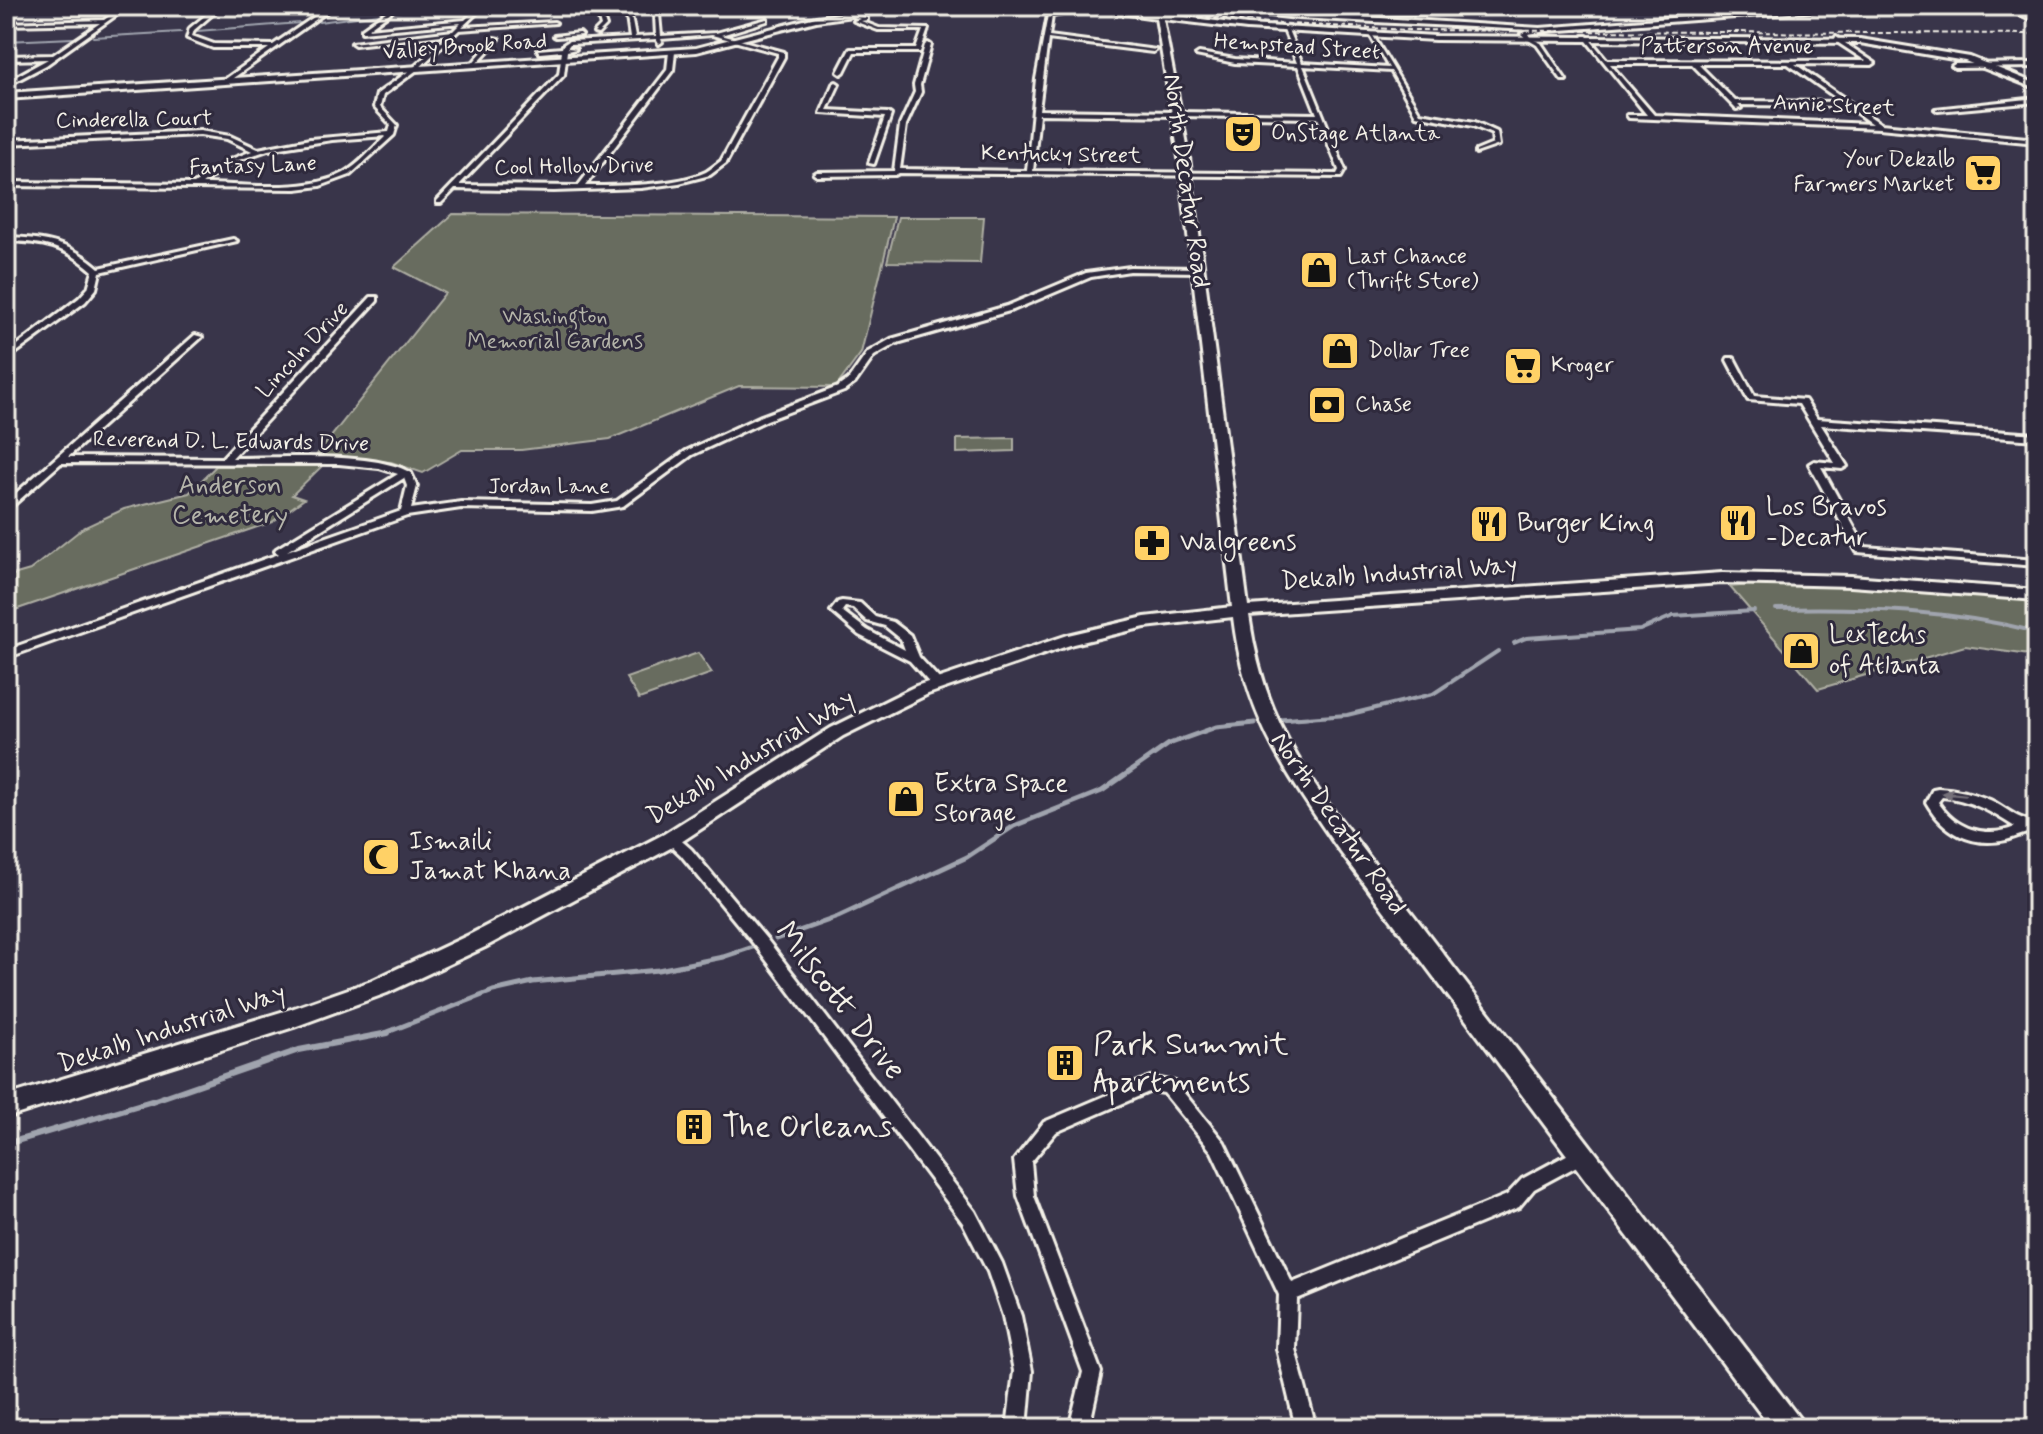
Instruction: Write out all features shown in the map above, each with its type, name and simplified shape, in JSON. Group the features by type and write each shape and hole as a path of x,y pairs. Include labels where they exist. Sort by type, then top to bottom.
{"main road":[{"name":"Valley Brook Road","path":"6,96 472,65 565,54 672,52 741,40 793,24 921,6"},
{"path":"1077,6 1158,12 1286,30 1372,35 1468,39 1836,39 1908,46 1986,65 2037,87"},
{"name":"North Decatur Road","path":"1158,12 1178,115 1241,611 1251,674 1267,721 1285,757 1343,841 1789,1428"},
{"name":"Dekalb Industrial Way","path":"6,1107 294,1018 379,987 477,941 671,839 837,732 937,684 1068,640 1145,622 1241,611 1722,578 1851,581 2037,595"}],"street":[{"path":"6,84 53,57 127,6"},
{"path":"220,6 192,29 189,37 203,44 222,47 275,47"},
{"path":"226,81 333,6"},
{"path":"397,6 364,31 355,43 454,30 554,23"},
{"path":"195,186 232,161 260,152 351,135 392,134 394,125 382,116 377,100 380,94 415,69 482,6"},
{"path":"540,51 565,54 659,42 657,14 646,6"},
{"path":"676,11 714,6"},
{"path":"827,6 865,19 856,21 878,29 933,29 922,51 918,92 903,125 897,171"},
{"path":"1190,6 1547,29"},
{"path":"1435,6 1448,22"},
{"path":"1363,8 1441,13 1519,11 1555,6"},
{"path":"1678,6 1694,18"},
{"path":"2006,7 2037,21"},
{"path":"596,33 604,26 600,16 620,8 629,16 632,34"},
{"path":"1030,172 1050,13 1088,8"},
{"path":"1564,79 1539,44 1524,34 1526,32 1817,9 2037,8"},
{"path":"695,40 765,20"},
{"path":"6,24 105,21"},
{"path":"364,31 464,21"},
{"path":"714,24 736,29"},
{"path":"1036,112 1321,116 1286,30"},
{"path":"556,36 596,33 717,35 741,40"},
{"path":"439,202 562,74 569,43 632,34"},
{"path":"1372,35 1418,114 1475,124 1495,133 1496,145 1478,152"},
{"path":"1046,37 1153,50"},
{"path":"1585,37 1652,117"},
{"path":"472,65 496,39"},
{"name":"Patterson Avenue","path":"1607,62 1872,63 1836,39"},
{"name":"Cool Hollow Drive","path":"454,187 647,187 720,169 781,57 775,49 741,40"},
{"path":"841,72 852,50 922,51"},
{"path":"581,187 670,70 672,52"},
{"name":"Hempstead Street","path":"1199,55 1393,70"},
{"path":"6,58 53,57"},
{"path":"1693,62 1748,119"},
{"path":"1789,63 1879,126"},
{"path":"1955,66 2037,65"},
{"path":"836,84 823,112 908,115"},
{"path":"1938,109 2037,100"},
{"path":"1733,103 1848,104"},
{"path":"872,163 888,115"},
{"name":"Kentucky Street","path":"817,174 897,171 1341,175 1321,116"},
{"name":"Annie Street","path":"1629,116 1879,126 2037,141"},
{"name":"Cinderella Court","path":"6,142 200,133 228,137 260,152"},
{"name":"Fantasy Lane","path":"6,184 318,185 348,174 392,134"},
{"path":"6,239 48,242 71,249 97,271"},
{"path":"97,271 233,241"},
{"name":"Jordan Lane","path":"6,654 405,513 461,505 592,508 620,504 689,453 764,418 841,389 852,381 871,354 894,341 1010,308 1089,275 1130,269 1199,270"},
{"path":"6,358 82,300 92,289 97,271"},
{"name":"Lincoln Drive","path":"225,460 374,299"},
{"path":"6,507 198,337"},
{"path":"1731,360 1751,398 1802,402 1816,422 1842,466 1814,464 1861,550 2035,565"},
{"path":"1816,422 2037,437"},
{"name":"Reverend D. L. Edwards Drive","path":"59,460 339,461 380,465 406,473"},
{"path":"261,564 406,473 412,486 405,513"},
{"path":"914,658 868,637 836,611 842,604 856,605 871,619 889,624 906,637 914,658 937,684"},
{"path":"1938,792 1963,794 2030,826 2010,834 1974,836 1938,815 1932,802 1938,792"},
{"name":"Milscott Drive","path":"671,839 686,852 763,945 969,1217 996,1269 1012,1316 1023,1371 1017,1428"},
{"path":"1079,1428 1092,1372 1026,1196 1022,1160 1050,1127 1150,1084 1169,1087 1218,1147 1288,1294 1286,1349 1306,1428"},
{"path":"1288,1294 1513,1201 1536,1179 1582,1155"}],"green space":[{"name":"Washington Memorial Gardens","path":"453,214 894,217 861,353 836,387 739,386 610,439 521,450 462,450 423,473 391,462 315,457 445,293 394,267"},
{"path":"898,217 984,217 980,263 887,262"},
{"path":"1014,438 1014,451 957,453 957,439"},
{"name":"Anderson Cemetery","path":"216,466 322,466 292,495 304,499 272,522 6,613 6,577 30,570 83,528 124,509 189,493"},
{"path":"1852,575 2037,592 2037,656 1965,646 1818,689 1730,587"},
{"path":"698,653 712,673 639,699 626,678"}],"waterway":[{"path":"319,22 440,6"},
{"path":"197,31 300,23"},
{"path":"93,37 181,32"},
{"path":"6,41 73,38"},
{"path":"1776,609 1908,612 1972,619 2037,632"},
{"path":"1514,643 1526,638 1640,630 1673,616 1754,611"},
{"path":"1307,718 1280,720 1347,715 1433,694 1498,651"},
{"path":"776,939 838,917 967,857 1014,826 1102,791 1169,744 1216,727 1255,723"},
{"path":"382,1034 493,991 533,982 658,970 723,957 759,945"},
{"path":"382,1034 388,1033"},
{"path":"6,1144 152,1101 299,1050 382,1034"}],"railway":[{"path":"1111,6 1269,23 1410,30 2037,34"}],"place":[{"name":"OnStage Atlanta","path":"1243,134"},
{"name":"Your Dekalb Farmers Market","path":"1983,173"},
{"name":"Last Chance (Thrift Store)","path":"1319,270"},
{"name":"Dollar Tree","path":"1340,351"},
{"name":"Kroger","path":"1523,366"},
{"name":"Chase","path":"1327,405"},
{"name":"Los Bravos -Decatur","path":"1738,523"},
{"name":"Burger King","path":"1489,524"},
{"name":"Walgreens","path":"1152,543"},
{"name":"LexTechs of Atlanta","path":"1801,651"},
{"name":"Extra Space Storage","path":"906,799"},
{"name":"Ismaili Jamat Khana","path":"381,857"},
{"name":"Park Summit Apartments","path":"1065,1063"},
{"name":"The Orleans","path":"694,1127"}]}
